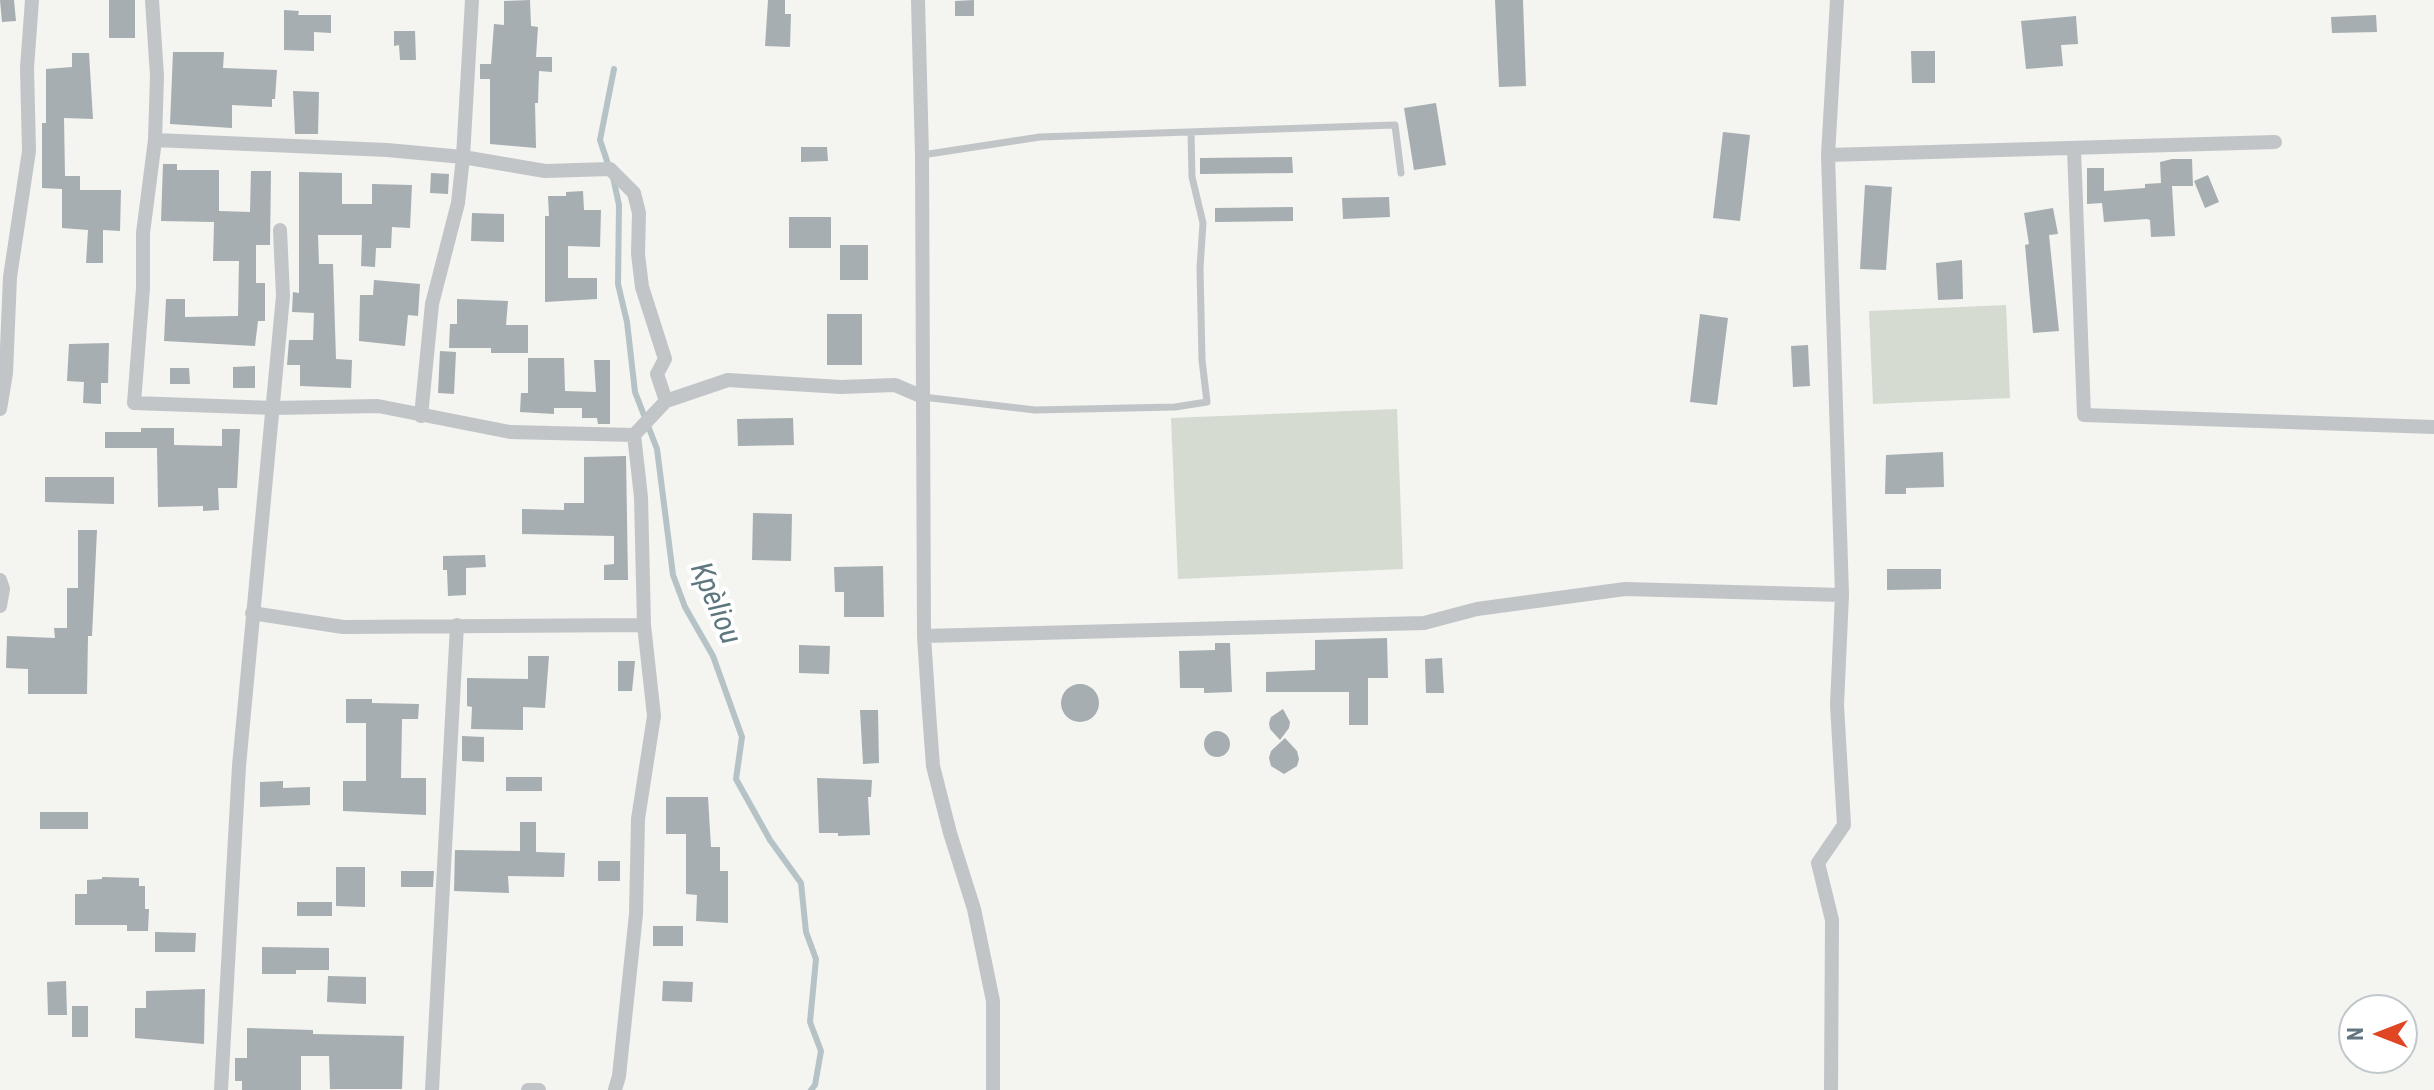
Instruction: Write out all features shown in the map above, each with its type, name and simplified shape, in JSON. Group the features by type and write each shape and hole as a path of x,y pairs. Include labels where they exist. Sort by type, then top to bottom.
{"street":[{"path":"0,409 6,373 10,277 29,151 27,68 32,0"},
{"path":"152,0 157,76 155,140 143,233 143,288 134,403 274,408 378,406 510,432 636,432 661,406 728,380 841,387 895,385 923,397"},
{"path":"421,416 432,304 458,203 472,0"},
{"path":"918,0 922,155 924,636 933,766 974,909 993,1001 993,1090"},
{"path":"1831,1090 1832,920 1818,863 1844,825 1837,705 1842,595 1828,155 1837,0"},
{"path":"155,140 387,150 463,157 545,171 610,169 634,193 639,213 638,254 642,287 665,359 657,374 661,406"},
{"path":"1828,155 2275,142"},
{"path":"2074,149 2084,415 2434,427"},
{"path":"221,1090 239,766 283,296 280,230"},
{"path":"615,1090 636,914 638,819 654,716 644,625 636,432"},
{"path":"0,580 3,589 0,606"},
{"path":"924,636 1424,623 1477,609 1625,589 1842,595"},
{"path":"252,613 343,627 644,625"},
{"path":"444,1090 432,1084 457,625"},
{"path":"528,1090 539,1090"}],"lane":[{"path":"922,155 1040,137 1395,125 1401,173"},
{"path":"923,397 1035,410 1175,407 1207,402 1202,360 1200,268 1203,223 1192,177 1191,132"}],"shaded area":[{"path":"2006,305 2010,398 1873,404 1869,311"},
{"path":"1397,409 1403,569 1178,579 1171,418"}],"building":[{"path":"0,0 14,0 16,21 2,22"},
{"path":"109,0 135,0 135,38 109,38"},
{"path":"530,0 531,26 538,27 536,57 552,57 552,72 539,71 538,103 535,103 536,148 490,144 490,79 480,79 480,64 491,64 494,24 504,25 504,1"},
{"path":"768,0 785,0 785,14 791,14 790,47 765,46"},
{"path":"974,0 974,16 955,16 955,1"},
{"path":"1495,0 1523,0 1526,86 1499,87"},
{"path":"284,10 299,11 298,15 331,15 331,33 314,32 314,51 284,50"},
{"path":"2376,15 2377,32 2332,33 2331,17"},
{"path":"2076,16 2078,44 2061,45 2063,66 2026,69 2021,21"},
{"path":"394,31 415,31 416,60 400,60 399,45 394,46"},
{"path":"1911,51 1935,51 1935,83 1912,83"},
{"path":"173,52 224,52 223,68 277,70 272,107 232,105 232,128 170,124"},
{"path":"72,53 89,53 93,119 64,118 65,176 80,176 80,190 121,190 120,231 103,230 103,263 86,263 88,230 62,228 62,189 42,188 46,69 72,67"},
{"path":"293,91 319,92 318,134 295,134"},
{"path":"1436,103 1446,165 1414,170 1404,108"},
{"path":"1723,132 1750,135 1740,221 1713,218"},
{"path":"801,147 827,147 828,161 801,162"},
{"path":"1292,157 1293,173 1200,174 1200,158"},
{"path":"2192,159 2193,186 2172,186 2175,236 2151,237 2150,220 2147,219 2104,222 2102,203 2087,204 2087,168 2104,168 2104,191 2145,188 2145,184 2161,183 2160,162"},
{"path":"163,164 177,164 177,170 219,170 219,211 250,212 251,171 271,171 270,245 256,245 256,283 265,283 265,321 258,321 255,346 164,341 166,299 185,299 185,317 238,316 239,261 213,261 214,222 161,221"},
{"path":"299,172 342,173 342,204 372,204 372,184 412,185 410,228 392,227 391,248 376,248 375,267 361,266 362,235 318,235 319,264 333,264 336,359 352,360 351,388 300,386 300,365 287,365 289,340 313,340 314,313 292,312 293,292 299,293"},
{"path":"431,173 449,174 448,194 430,193"},
{"path":"2208,175 2219,202 2205,208 2194,181"},
{"path":"1865,185 1892,187 1886,270 1860,269"},
{"path":"583,191 584,210 601,210 600,247 568,246 568,278 597,278 597,299 545,302 545,216 549,216 548,196 566,196 566,192"},
{"path":"1389,197 1390,217 1343,219 1342,198"},
{"path":"1293,207 1293,221 1215,222 1215,208"},
{"path":"2053,208 2058,234 2049,235 2059,331 2033,333 2025,245 2029,244 2024,213"},
{"path":"472,213 504,214 504,242 471,241"},
{"path":"789,217 831,217 831,248 789,248"},
{"path":"840,245 868,245 868,280 840,280"},
{"path":"1962,260 1963,299 1938,300 1936,263"},
{"path":"374,280 420,284 418,316 408,315 405,346 359,341 360,295 373,295"},
{"path":"457,299 508,301 506,325 528,325 528,353 491,353 491,348 449,348 450,324 457,324"},
{"path":"827,314 862,314 862,365 827,365"},
{"path":"1700,314 1728,318 1717,405 1690,402"},
{"path":"109,343 108,383 101,383 101,404 83,403 84,382 67,381 69,344"},
{"path":"1808,345 1810,386 1793,387 1791,346"},
{"path":"440,351 456,352 454,394 438,393"},
{"path":"528,358 564,358 565,391 596,392 594,360 610,360 610,424 598,424 597,418 582,418 582,408 554,408 554,414 520,412 521,393 528,393"},
{"path":"255,366 255,388 233,388 233,367"},
{"path":"170,368 189,368 190,384 170,384"},
{"path":"793,418 794,445 738,446 737,419"},
{"path":"141,428 174,428 174,445 222,446 222,429 240,429 237,488 218,488 219,510 203,511 203,506 158,507 157,448 105,448 105,432 141,432"},
{"path":"1943,452 1944,487 1906,488 1906,494 1885,494 1886,455"},
{"path":"626,456 628,580 604,580 604,565 614,564 614,536 522,534 522,509 564,510 564,503 584,503 584,457"},
{"path":"45,477 114,477 114,504 45,502"},
{"path":"753,513 792,514 791,561 752,560"},
{"path":"78,530 97,530 92,636 88,636 87,694 28,694 28,669 6,668 7,636 55,638 54,628 67,628 67,588 78,588"},
{"path":"485,555 486,567 466,568 466,595 448,596 443,556"},
{"path":"883,566 884,617 844,617 844,592 835,592 834,567"},
{"path":"1887,569 1941,569 1941,589 1887,590"},
{"path":"1387,638 1388,678 1368,678 1368,725 1349,725 1349,692 1266,692 1266,672 1315,670 1315,640"},
{"path":"1215,643 1230,643 1232,692 1204,693 1204,688 1180,688 1179,651 1215,650"},
{"path":"799,645 830,646 829,674 799,673"},
{"path":"528,656 549,656 545,708 523,707 523,730 471,729 472,707 467,706 467,678 528,679"},
{"path":"1442,658 1444,693 1426,693 1425,659"},
{"path":"618,661 635,661 632,691 618,691"},
{"path":"1080,684 1094,689 1099,703 1094,717 1080,722 1066,717 1061,703 1066,689"},
{"path":"346,699 419,704 418,719 402,719 401,778 426,778 426,815 343,811 343,781 366,781 366,723 346,723"},
{"path":"1283,709 1290,722 1280,740 1270,729 1269,723 1271,717"},
{"path":"860,710 878,710 879,763 863,764"},
{"path":"1217,731 1226,735 1230,744 1226,753 1217,757 1208,753 1204,744 1208,735"},
{"path":"462,736 484,737 484,762 462,761"},
{"path":"1285,738 1297,751 1299,759 1297,766 1284,774 1271,766 1269,758 1271,751"},
{"path":"506,777 542,777 542,791 506,791"},
{"path":"817,778 872,780 871,797 868,797 870,835 819,833"},
{"path":"283,781 283,788 310,787 310,805 260,807 260,782"},
{"path":"666,797 708,797 711,847 720,847 720,871 728,871 728,923 696,921 697,895 686,894 686,834 666,834"},
{"path":"40,812 88,812 88,829 40,829"},
{"path":"520,822 536,822 536,852 565,853 564,877 508,876 509,893 454,891 455,850 520,851"},
{"path":"598,861 620,861 620,881 598,881"},
{"path":"336,867 365,867 365,907 336,906"},
{"path":"401,871 434,871 433,887 401,887"},
{"path":"102,877 139,878 139,886 145,886 145,909 149,909 148,931 127,931 127,925 75,925 75,894 87,894 87,880"},
{"path":"297,902 332,902 332,916 297,916"},
{"path":"653,926 683,926 683,946 653,946"},
{"path":"155,932 196,933 195,952 155,952"},
{"path":"262,947 329,948 329,970 262,974"},
{"path":"328,976 366,977 366,1004 327,1002"},
{"path":"66,981 67,1015 48,1015 47,982"},
{"path":"663,981 693,982 692,1002 662,1001"},
{"path":"205,989 204,1044 135,1038 135,1008 146,1008 146,991"},
{"path":"72,1006 88,1006 88,1037 72,1037"},
{"path":"247,1028 313,1030 313,1034 404,1036 402,1089 330,1089 329,1056 301,1056 301,1090 242,1090 242,1081 235,1081 235,1058 247,1058"}],"waterway":[{"name":"Kpèliou","path":"609,167 600,140 614,69"},
{"name":"Kpèliou","path":"613,177 619,205 618,284 627,322 635,392 657,449 673,575 685,607 713,656 742,737 736,779 770,840 801,883 806,932 816,959 810,1022 821,1051 815,1085 811,1090"}]}
